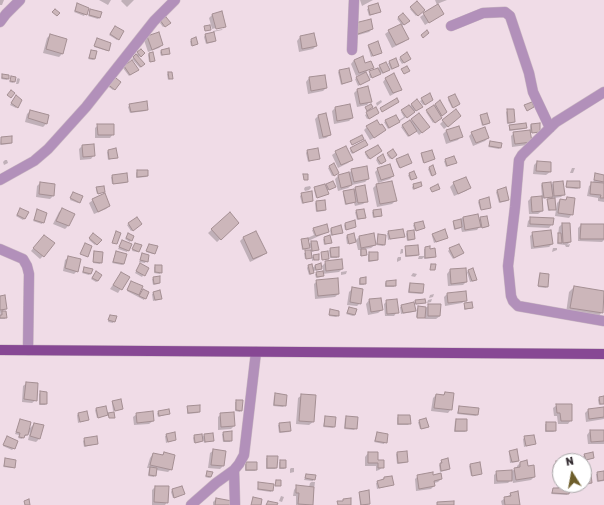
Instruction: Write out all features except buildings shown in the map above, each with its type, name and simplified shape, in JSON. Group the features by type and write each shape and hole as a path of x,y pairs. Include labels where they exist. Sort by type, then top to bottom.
{"main road":[{"path":"0,350 604,354"}],"street":[{"path":"0,22 20,0"},
{"path":"0,180 34,161 48,149 86,107 154,21 175,0"},
{"path":"352,50 354,0"},
{"path":"451,26 483,13 505,12 510,16 529,73 532,92 550,128"},
{"path":"604,92 556,122 522,155 519,160 508,266 511,296 513,301 518,306 604,321"},
{"path":"0,248 23,259 30,274 28,350"},
{"path":"191,505 216,483 234,470 244,455 256,352"},
{"path":"234,470 235,505"}]}
